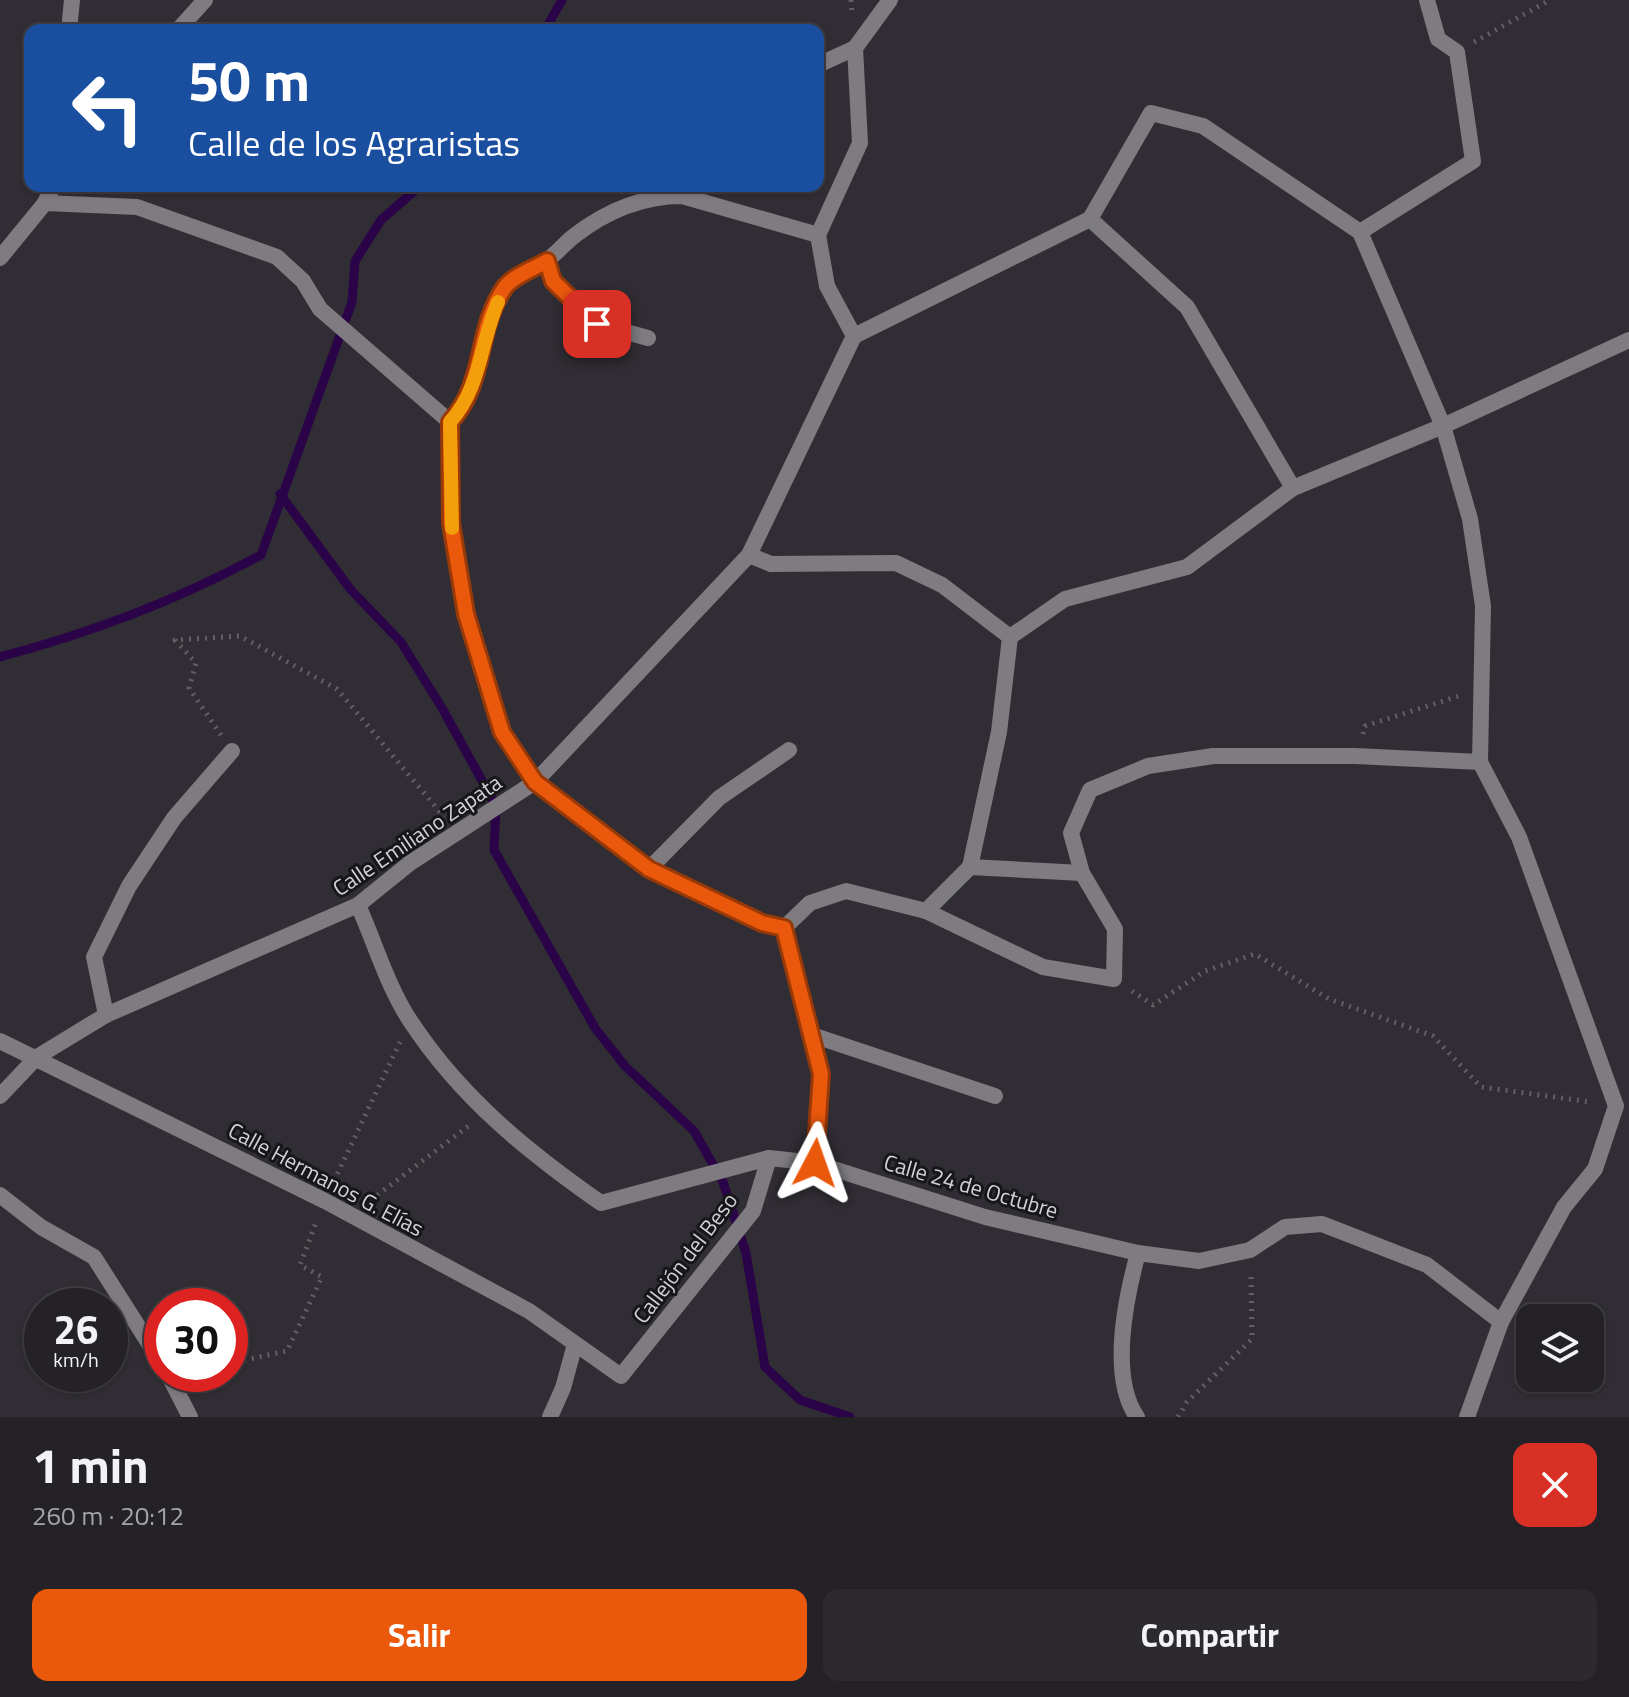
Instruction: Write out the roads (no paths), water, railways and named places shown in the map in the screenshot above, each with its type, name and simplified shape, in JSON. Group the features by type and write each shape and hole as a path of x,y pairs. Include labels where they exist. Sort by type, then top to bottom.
{"street":[{"path":"70,24 72,0"},
{"path":"183,24 205,0"},
{"path":"824,62 855,48 890,0"},
{"path":"1360,232 1473,161 1457,52 1438,39 1427,0"},
{"path":"855,48 860,143 818,235 827,286 854,336 1090,219 1151,113 1203,126 1360,232 1443,426 1470,519 1483,606 1480,762 1519,837 1616,1106 1595,1169 1564,1207 1501,1322 1467,1417"},
{"path":"0,258 45,203 50,192"},
{"path":"661,192 609,212 573,237 547,261 506,284 487,328 478,373 466,405 450,422 451,523 466,614 502,732 535,782 649,869 762,923 784,928"},
{"path":"668,192 818,235"},
{"path":"45,203 137,207 277,257 303,281 320,309 450,422"},
{"path":"1090,219 1187,307 1293,488"},
{"path":"547,261 553,281 597,324 648,338"},
{"name":"Calle Emiliano Zapata","path":"0,1096 37,1057 106,1015 358,905 410,863 535,782 749,555 854,336"},
{"path":"926,911 970,867 999,732 1010,637 1065,599 1187,567 1293,488 1443,426 1629,340"},
{"path":"749,555 771,564 896,563 942,585 1010,637"},
{"path":"649,869 719,798 789,750"},
{"path":"106,1015 94,957 129,886 174,818 232,751"},
{"path":"784,928 810,903 846,891 926,911 1043,967 1114,979 1115,929 1082,873 1071,833 1090,790 1148,766 1213,756 1355,756 1480,762"},
{"path":"970,867 1082,873"},
{"name":"Calle 24 de Octubre","path":"358,905 410,1021 485,1114 544,1164 601,1203 769,1158 815,1163 985,1217 1138,1253 1199,1261 1250,1250 1285,1227 1322,1224 1427,1265 1501,1322"},
{"path":"784,928 821,1074 815,1163"},
{"path":"809,1034 995,1096"},
{"name":"Calle Hermanos G. Elías","path":"0,1041 325,1201 529,1311 621,1376"},
{"name":"Callejón del Beso","path":"621,1376 753,1211 769,1158"},
{"path":"0,1195 41,1227 94,1257 144,1336"},
{"path":"1137,1417 1123,1375 1124,1322 1138,1253"},
{"path":"550,1417 563,1388 575,1344"},
{"path":"177,1392 190,1417"}],"waterway":[{"path":"548,24 562,0"},
{"path":"0,657 134,614 261,555 352,302 355,261 381,220 413,192"},
{"path":"280,494 351,590 401,642 442,708 496,806 494,850 595,1028 625,1066 694,1131 723,1182 746,1253 765,1367 800,1400 850,1417"}]}
